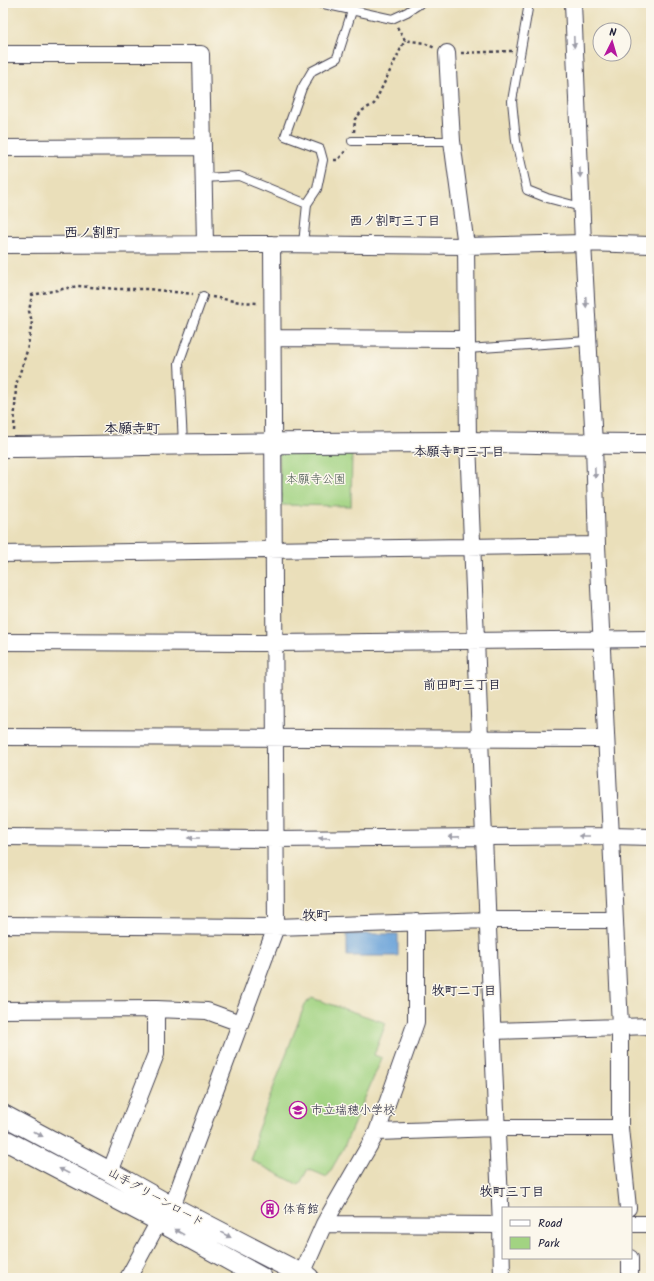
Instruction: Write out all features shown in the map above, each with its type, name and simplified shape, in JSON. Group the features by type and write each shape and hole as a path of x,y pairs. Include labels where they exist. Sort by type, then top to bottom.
{"street":[{"path":"573,3 581,207 594,444 601,639 620,1026 620,1128 628,1207"},
{"path":"447,53 452,141 466,246 468,442 492,1031 502,1225 502,1278"},
{"path":"3,54 201,54 205,244"},
{"path":"3,148 203,147"},
{"path":"3,245 303,244 466,246 583,243 651,245"},
{"path":"128,1278 166,1214 276,927 272,244"},
{"path":"273,338 467,344"},
{"path":"8,447 468,442 651,444"},
{"path":"3,554 597,545"},
{"path":"3,642 274,643 651,639"},
{"path":"3,737 606,739"},
{"path":"3,837 275,839 611,836 651,837"},
{"path":"3,925 276,927 488,920 615,920"},
{"path":"306,1276 324,1224 377,1132 416,1022 416,922"},
{"path":"3,1010 156,1009 207,1011 240,1023"},
{"path":"110,1172 156,1054 156,1009"},
{"path":"492,1031 651,1026"},
{"name":"山手グリーンロード","path":"3,1115 110,1172 166,1214 262,1278"},
{"path":"377,1132 497,1128 620,1128"},
{"name":"山手グリーンロード","path":"3,1139 306,1276"},
{"path":"324,1224 502,1225"},
{"path":"632,1224 651,1224"},
{"path":"630,1259 630,1278"}],"lane":[{"path":"319,3 392,19 421,3"},
{"path":"529,3 512,101 516,141 527,190 548,198 581,207"},
{"path":"303,244 307,204 317,189 323,160 320,149 285,136 302,88 312,71 337,58 352,10"},
{"path":"352,141 452,141"},
{"path":"204,178 239,176 307,204"},
{"path":"183,445 179,364 203,296"},
{"path":"467,344 588,341"}],"path":[{"path":"392,19 405,40 424,43 447,53 520,51"},
{"path":"323,160 338,160 352,141 355,119 363,110 374,104 405,40"},
{"path":"8,447 16,385 27,351 32,322 29,311 32,295 78,286 117,289 148,289 240,302 272,303"}],"green space":[{"name":"本願寺公園","path":"279,452 352,452 351,506 281,505"},
{"path":"312,998 386,1023 374,1055 382,1058 343,1149 327,1177 308,1169 299,1185 251,1160 256,1147 256,1134 305,1004"}],"water":[{"path":"347,934 398,934 398,956 347,956"}],"place":[{"name":"市立瑞穂小学校","path":"298,1110"},
{"name":"体育館","path":"270,1209"}],"district":[{"name":"西ノ割町三丁目","path":"395,220"},
{"name":"西ノ割町","path":"92,232"},
{"name":"本願寺町","path":"132,428"},
{"name":"本願寺町三丁目","path":"459,451"},
{"name":"前田町三丁目","path":"462,684"},
{"name":"牧町","path":"316,915"},
{"name":"牧町二丁目","path":"464,990"},
{"name":"牧町三丁目","path":"512,1191"}]}
